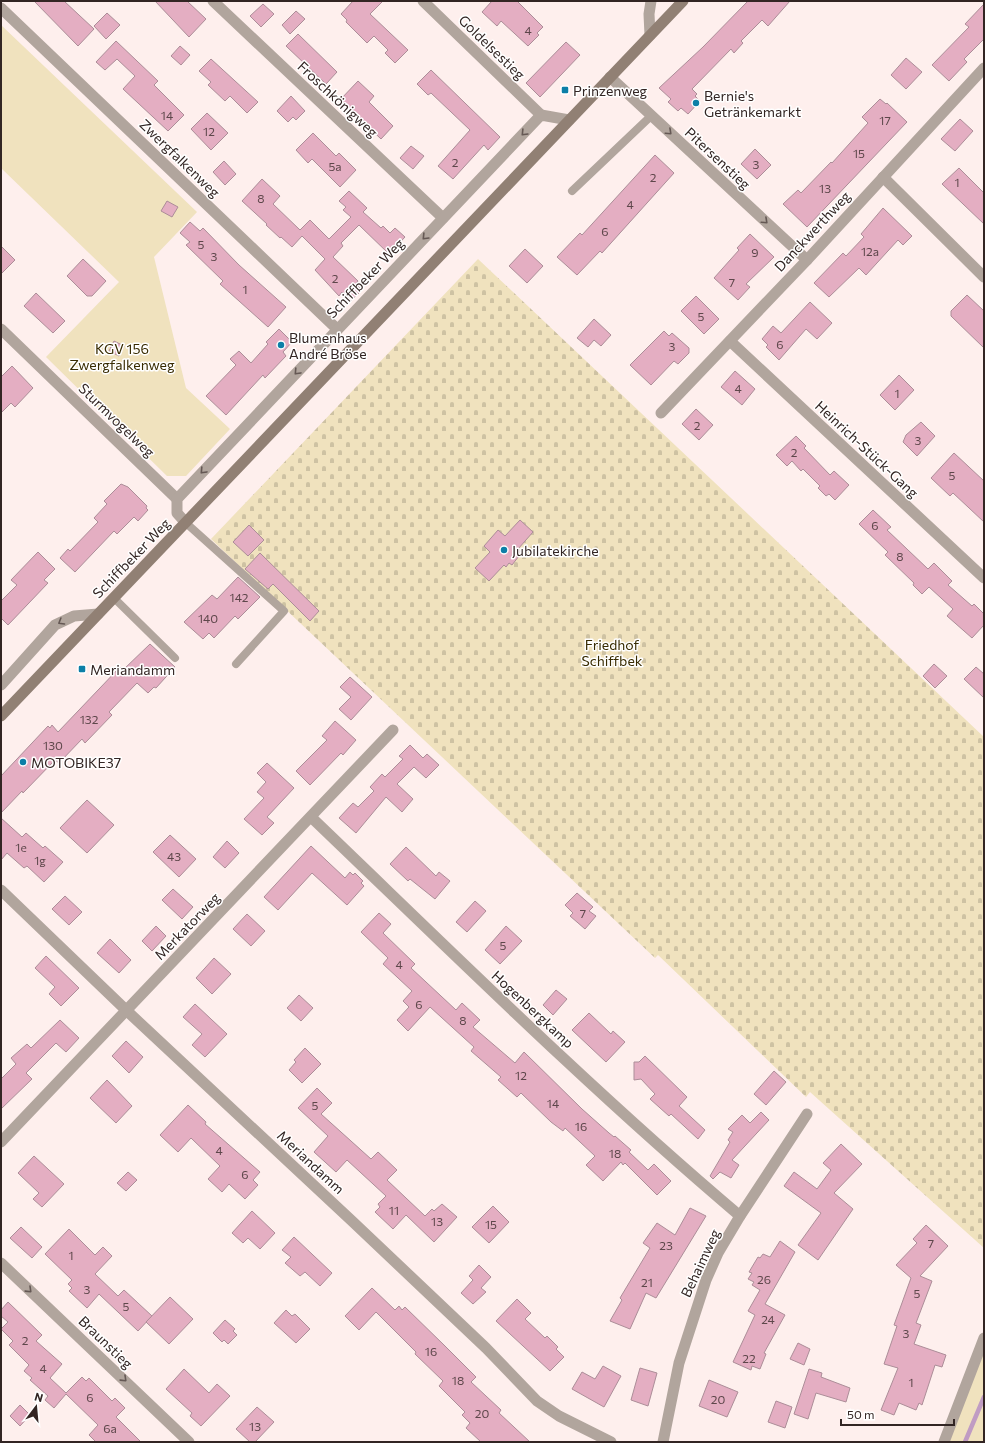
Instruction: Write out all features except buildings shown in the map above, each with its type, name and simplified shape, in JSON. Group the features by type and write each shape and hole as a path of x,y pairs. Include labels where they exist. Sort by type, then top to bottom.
{"main road":[{"name":"Schiffbeker Weg","path":"1,716 683,1"}],"street":[{"name":"Froschkönigweg","path":"213,1 442,218"},
{"name":"Goldelsestieg","path":"423,1 541,115"},
{"path":"650,35 649,14 651,1"},
{"name":"Zwergfalkenweg","path":"1,8 337,329"},
{"name":"Danckwerthweg","path":"661,413 807,260 984,68"},
{"name":"Pitersenstieg","path":"610,78 807,260"},
{"name":"Schiffbeker Weg","path":"186,522 177,513 177,499 541,115"},
{"path":"541,115 569,120"},
{"path":"882,177 984,277"},
{"name":"Sturmvogelweg","path":"1,329 177,499"},
{"name":"Heinrich-Stück-Gang","path":"730,341 984,578"},
{"name":"Schiffbeker Weg","path":"1,685 55,625 74,616 98,614"},
{"name":"Merkatorweg","path":"1,1142 393,730"},
{"name":"Hogenbergkamp","path":"311,817 539,1035 652,1139 740,1216"},
{"name":"Meriandamm","path":"1,890 127,1011 486,1348 536,1401 558,1416 611,1442"},
{"name":"Behaimweg","path":"663,1442 679,1363 696,1308 718,1253 740,1216 807,1114"},
{"name":"Braunstieg","path":"1,1263 190,1442"},
{"path":"944,1442 984,1338"}],"lane":[{"path":"572,191 651,116"},
{"path":"186,522 284,611 236,664"},
{"path":"114,598 175,658"}],"green space":[{"name":"KGV 156 Zwergfalkenweg","path":"1,25 197,212 154,257 186,388 230,429 186,476 167,476 46,357 119,282 1,168"},
{"name":"Friedhof Schiffbek","path":"478,259 984,737 984,1248 810,1092 806,1097 658,955 655,958 211,539"},
{"path":"984,1349 984,1442 948,1442"}],"waterway":[{"path":"965,1442 984,1397"}],"place":[{"name":"Prinzenweg","path":"565,90"},
{"name":"Bernie's Getränkemarkt","path":"696,103"},
{"name":"Blumenhaus André Bröse","path":"281,345"},
{"name":"Jubilatekirche","path":"504,550"},
{"name":"Meriandamm","path":"82,669"},
{"name":"MOTOBIKE37","path":"23,762"}]}
